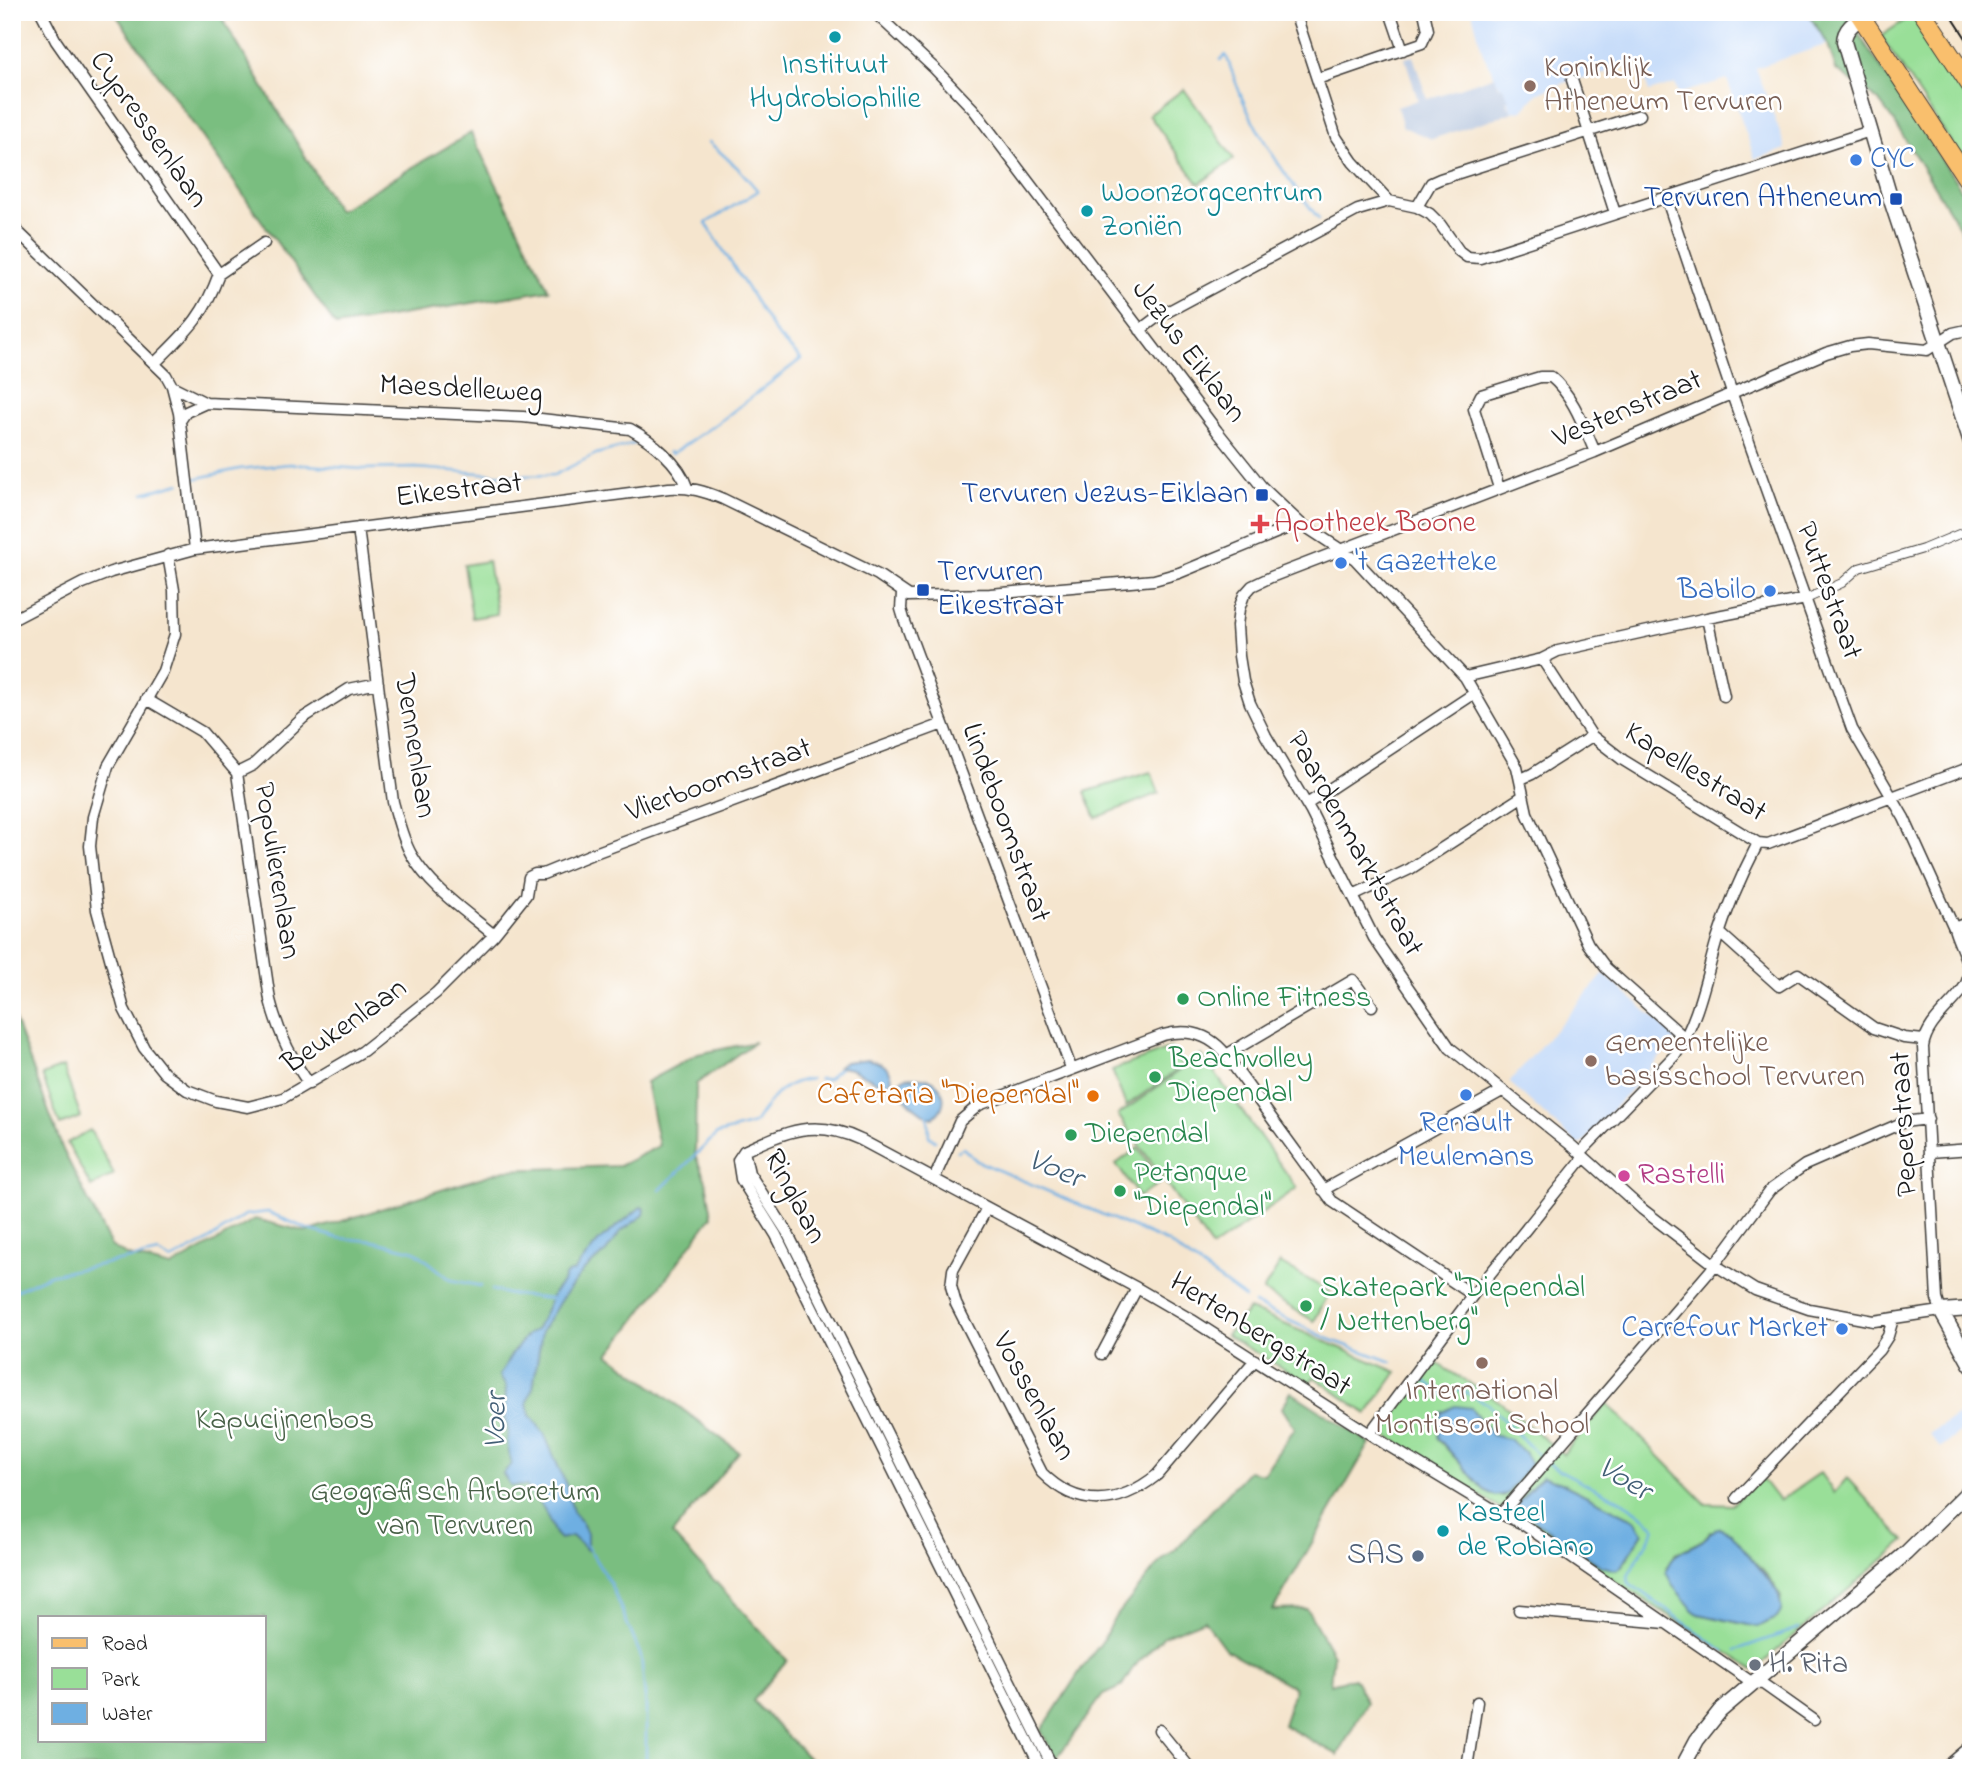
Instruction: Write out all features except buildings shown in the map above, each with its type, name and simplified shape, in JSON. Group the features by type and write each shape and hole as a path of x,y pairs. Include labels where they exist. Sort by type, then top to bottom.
{"main road":[{"path":"1922,12 1971,86"},
{"path":"1864,14 1971,185"}],"street":[{"name":"Cypressenlaan","path":"41,12 56,41 219,274"},
{"name":"Jezus Eiklaan","path":"874,12 974,110 1262,487 1300,523 1355,559 1465,677"},
{"path":"1294,12 1336,137 1363,175 1389,201"},
{"path":"1390,12 1403,50"},
{"path":"1317,79 1422,43 1428,30 1424,12"},
{"path":"1864,14 1846,31 1844,42 1870,131 1971,442"},
{"path":"1572,80 1615,213"},
{"path":"1417,207 1431,183 1440,178 1640,115"},
{"path":"1140,330 1156,318 1358,211 1389,201 1417,207 1440,224 1459,251 1472,258 1480,258 1870,131"},
{"name":"Puttestraat","path":"1666,197 1732,393 1852,729 1892,799"},
{"path":"12,226 155,363 172,386 180,421 195,549"},
{"path":"12,244 21,235"},
{"path":"155,363 198,320 210,300 219,274 264,243"},
{"path":"1938,345 1946,337 1969,327"},
{"name":"Vestenstraat","path":"1341,549 1595,452 1826,353 1850,346 1875,344 1925,351 1938,345"},
{"path":"1499,488 1474,409 1481,395 1540,377 1551,377 1572,404 1595,452"},
{"name":"Maesdelleweg","path":"172,386 206,403 523,417 630,429 646,438 679,471 687,487"},
{"path":"180,421 186,412 206,403"},
{"name":"Eikestraat","path":"12,620 83,583 168,555 195,549 687,487 703,490 781,527 878,575 902,593"},
{"path":"902,593 915,596 990,594 1154,580 1179,573 1300,523"},
{"name":"Dennenlaan","path":"358,528 393,802 411,854 441,891 494,935"},
{"path":"1686,1039 1606,968 1588,944 1527,813 1517,767 1465,677 1707,618 1806,600 1842,583 1859,568 1923,549 1971,529"},
{"name":"Paardenmarktstraat","path":"1341,549 1252,586 1242,602 1237,626 1243,681 1257,720 1307,804 1374,938 1450,1048 1582,1155 1642,1209 1715,1265 1755,1290 1808,1309 1874,1321 1941,1311"},
{"name":"Beukenlaan","path":"168,555 174,590 175,634 163,671 108,766 93,817 90,846 96,910 124,1009 144,1048 164,1073 187,1090 216,1101 248,1107 284,1098 363,1051 436,993 494,935 526,895"},
{"name":"Lindeboomstraat","path":"902,593 901,609 904,619 1071,1068"},
{"path":"1707,618 1724,696"},
{"name":"Kapellestraat","path":"1542,659 1592,736 1623,760 1758,844 1768,845 1971,767"},
{"path":"237,773 253,765 303,718 349,689 378,683"},
{"path":"1307,804 1475,693"},
{"name":"Populierenlaan","path":"146,699 202,732 237,773 270,1000 278,1031 293,1062 309,1084"},
{"name":"Vlierboomstraat","path":"526,895 529,877 535,874 543,874 943,724"},
{"name":"Kapellestraat","path":"1521,779 1592,736"},
{"path":"1353,896 1410,869 1523,796"},
{"name":"Peperstraat","path":"1892,799 1954,928 1957,942 1969,968 1969,980 1929,1027 1924,1040 1937,1299 1941,1311"},
{"path":"1370,1433 1582,1155 1676,1054 1686,1039 1733,896 1758,844"},
{"path":"1954,928 1971,921"},
{"path":"1720,933 1779,986 1798,974 1874,1028 1904,1038 1924,1040"},
{"path":"1226,1055 1353,980 1372,1006"},
{"path":"934,1179 960,1121 994,1097 1174,1032 1197,1034 1208,1038 1226,1055 1332,1201 1473,1295"},
{"path":"1323,1190 1502,1091"},
{"path":"1501,1514 1715,1265 1764,1195 1805,1165 1889,1128 1912,1120 1928,1119"},
{"name":"Hertenbergstraat","path":"744,1150 795,1129 828,1129 851,1135 934,1179 1137,1288 1501,1514 1521,1523 1753,1683 1763,1684 1814,1720"},
{"path":"1930,1152 1971,1149"},
{"name":"Ringlaan","path":"744,1150 738,1160 741,1180 776,1235 1041,1768"},
{"name":"Ringlaan","path":"744,1150 749,1173 787,1232 1053,1768"},
{"name":"Vossenlaan","path":"988,1208 953,1270 951,1286 956,1304 1042,1473 1062,1491 1082,1498 1096,1499 1128,1494 1143,1486 1157,1475 1255,1360"},
{"name":"Hertenbergstraat","path":"1102,1354 1137,1288"},
{"path":"1971,1309 1941,1311 1971,1365"},
{"path":"1737,1498 1879,1350 1888,1336 1893,1319"},
{"path":"1682,1768 1708,1724 1906,1553 1971,1489"},
{"path":"1519,1610 1667,1623"},
{"path":"1467,1768 1477,1702"},
{"path":"1159,1730 1190,1768"},
{"path":"1947,1766 1971,1746"}],"shaded area":[{"name":"Koninklijk Atheneum Tervuren","path":"1472,12 1807,12 1828,44 1756,68 1786,149 1755,159 1727,79 1678,94 1675,84 1649,92 1639,62 1597,76 1572,80 1537,94 1523,110 1513,112 1483,54"},
{"path":"1413,56 1427,99 1495,76 1499,87 1502,86 1509,99 1506,101 1513,112 1432,139 1403,127 1397,107 1418,100 1405,58"},
{"name":"Gemeentelijke basisschool Tervuren","path":"1604,974 1677,1038 1582,1144 1577,1144 1509,1082"},
{"path":"1971,1406 1971,1424 1940,1448 1929,1434"}],"green space":[{"path":"114,12 218,12 338,211 471,133 549,290 336,326"},
{"path":"1807,12 1844,12 1971,204 1971,246 1878,100 1836,70 1828,44"},
{"path":"1916,13 1971,97 1971,173 1881,36"},
{"path":"1184,89 1234,159 1199,184 1149,115"},
{"path":"488,561 497,614 472,618 464,565"},
{"path":"1151,772 1159,793 1096,818 1085,792"},
{"name":"Kapucijnenbos","path":"12,1012 63,1150 111,1246 128,1256 171,1267 255,1219 307,1232 505,1170 619,1166 659,1146 646,1082 698,1054 755,1042 696,1084 695,1155 706,1181 712,1216 609,1354 739,1452 672,1534 787,1660 753,1701 818,1768 12,1768"},
{"path":"1171,1048 1183,1066 1126,1106 1112,1070"},
{"path":"1202,1055 1297,1188 1212,1248 1118,1115"},
{"path":"63,1067 81,1117 60,1125 42,1075"},
{"path":"90,1130 114,1174 91,1187 67,1143"},
{"path":"1138,1148 1161,1182 1139,1197 1116,1164"},
{"name":"Skatepark \"Diependal / Nettenberg\"","path":"1280,1263 1330,1292 1314,1321 1263,1291"},
{"path":"1249,1309 1397,1372 1367,1414 1314,1377 1309,1384 1226,1335"},
{"path":"1431,1360 1499,1401 1563,1454 1607,1403 1706,1504 1732,1505 1759,1475 1779,1501 1820,1473 1834,1493 1847,1478 1905,1541 1754,1670 1387,1436 1387,1417","holes":["1471,1408 1493,1435 1531,1464 1503,1496 1484,1490 1438,1439","1559,1482 1635,1520 1643,1533 1623,1565 1601,1566 1517,1507 1519,1501","1711,1531 1731,1533 1781,1597 1777,1618 1757,1627 1699,1614 1673,1586 1666,1568 1675,1554 1703,1540"]},
{"path":"1291,1392 1370,1443 1273,1610 1307,1609 1333,1655 1330,1684 1354,1678 1367,1702 1338,1755 1283,1725 1295,1688 1226,1650 1204,1620 1164,1636 1133,1668 1121,1687 1103,1695 1056,1759 1041,1731 1104,1639 1111,1623 1159,1563 1176,1549 1248,1471 1263,1474 1295,1428 1282,1408"}],"water":[{"path":"868,1059 887,1068 892,1079 884,1085 851,1069 838,1067 845,1062"},
{"path":"907,1077 929,1079 941,1089 943,1104 933,1118 916,1109 902,1093 897,1082"},
{"path":"641,1207 645,1209 644,1215 620,1232 606,1252 584,1270 560,1301 542,1331 533,1388 527,1403 530,1415 544,1433 567,1487 573,1512 587,1534 587,1550 572,1536 560,1539 544,1509 526,1486 511,1486 503,1474 511,1464 505,1418 506,1386 499,1376 513,1352 527,1335 537,1329 554,1292 565,1276 573,1272 599,1241"},
{"path":"1455,1406 1471,1408 1492,1435 1509,1439 1524,1452 1531,1464 1507,1494 1495,1496 1484,1490 1438,1438 1441,1413"},
{"path":"1542,1476 1635,1520 1643,1533 1620,1568 1616,1570 1601,1566 1519,1510 1519,1501"},
{"path":"1719,1528 1731,1533 1778,1591 1782,1610 1777,1618 1757,1627 1699,1614 1673,1586 1666,1572 1671,1560"}],"waterway":[{"path":"1220,60 1226,55 1245,104 1263,140 1319,219"},
{"path":"669,452 672,454 723,419 801,359 776,334 706,223 758,191 740,170 709,142"},
{"path":"194,479 239,469 290,464 363,469 416,468 518,476 554,475 596,454 637,443 642,445"},
{"path":"144,493 180,483"},
{"name":"Voer","path":"819,1079 827,1079 840,1068"},
{"name":"Voer","path":"660,1190 717,1134 754,1124 771,1100 784,1088 811,1079"},
{"name":"Voer","path":"928,1115 929,1136 935,1141"},
{"name":"Voer","path":"957,1151 963,1148 977,1161 1167,1242 1245,1298"},
{"path":"13,1292 49,1275 159,1253 171,1260 206,1242 245,1215 268,1212 307,1229 338,1238 373,1241 415,1251 451,1280 481,1286"},
{"path":"492,1290 551,1299"},
{"name":"Voer","path":"1254,1304 1329,1339 1392,1362"},
{"name":"Voer","path":"1424,1380 1444,1395 1459,1389 1488,1404 1542,1459"},
{"name":"Voer","path":"1548,1463 1618,1499 1655,1528 1628,1576 1629,1583 1724,1651"},
{"name":"Voer","path":"587,1546 611,1585 641,1656 646,1706 646,1768"},
{"name":"Voer","path":"1736,1650 1799,1628"}],"tram line":[{"path":"1949,12 1971,46"}],"place":[{"name":"Instituut Hydrobiophilie","path":"835,37"},
{"name":"Koninklijk Atheneum Tervuren","path":"1530,86"},
{"name":"CYC","path":"1856,160"},
{"name":"Tervuren Atheneum","path":"1896,199"},
{"name":"Woonzorgcentrum Zoniën","path":"1087,211"},
{"name":"Tervuren Jezus-Eiklaan","path":"1262,495"},
{"name":"Apotheek Boone","path":"1260,524"},
{"name":"'t Gazetteke","path":"1341,563"},
{"name":"Tervuren Eikestraat","path":"923,590"},
{"name":"Babilo","path":"1770,591"},
{"name":"Online Fitness","path":"1183,999"},
{"name":"Gemeentelijke basisschool Tervuren","path":"1591,1061"},
{"name":"Beachvolley Diependal","path":"1155,1077"},
{"name":"Renault Meulemans","path":"1466,1095"},
{"name":"Cafetaria \"Diependal\"","path":"1093,1096"},
{"name":"Diependal","path":"1071,1135"},
{"name":"Rastelli","path":"1624,1176"},
{"name":"Petanque \"Diependal\"","path":"1120,1191"},
{"name":"Skatepark \"Diependal / Nettenberg\"","path":"1306,1306"},
{"name":"Carrefour Market","path":"1842,1329"},
{"name":"International Montissori School","path":"1482,1363"},
{"name":"Kasteel de Robiano","path":"1443,1531"},
{"name":"SAS","path":"1418,1556"},
{"name":"H. Rita","path":"1755,1665"}],"park label":[{"name":"Geografisch Arboretum van Tervuren","path":"455,1510"}]}
